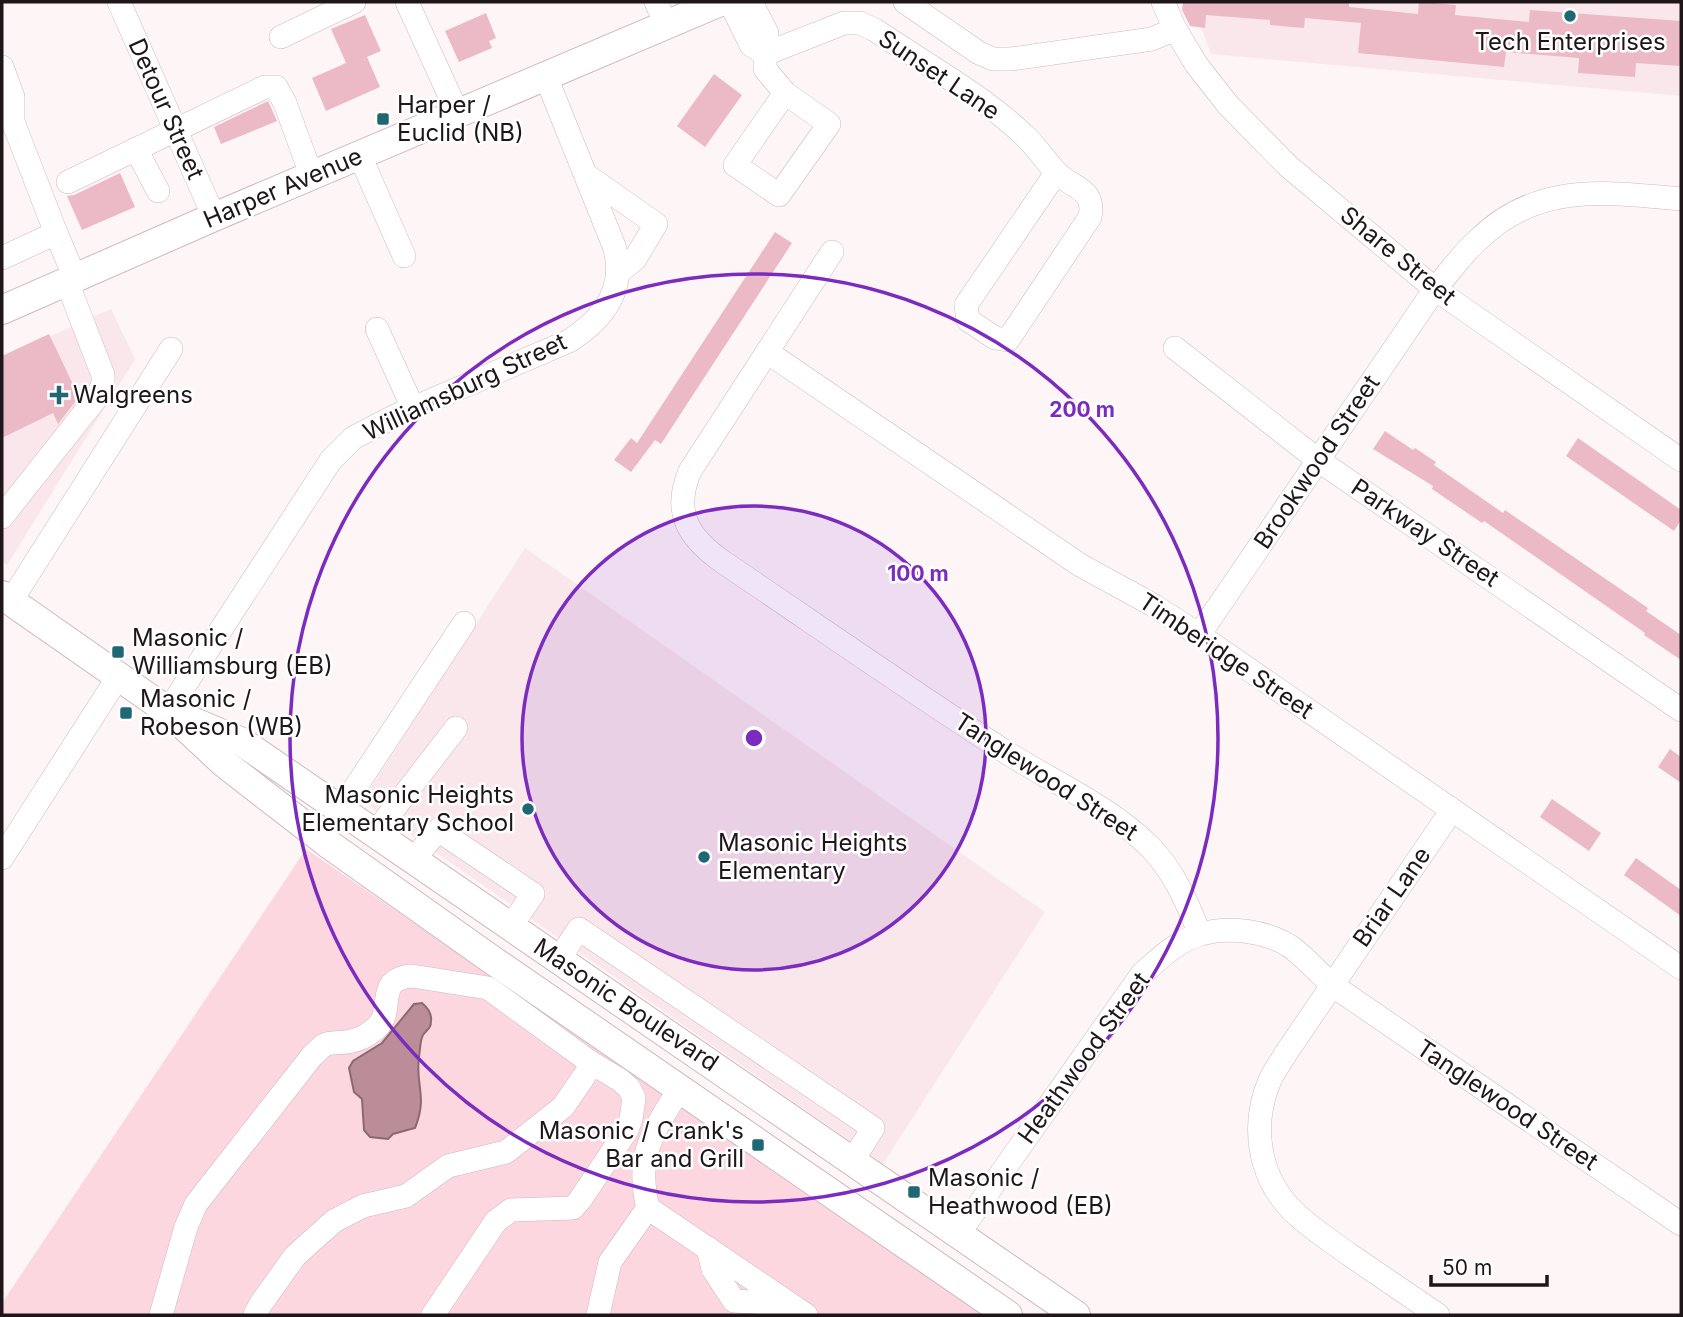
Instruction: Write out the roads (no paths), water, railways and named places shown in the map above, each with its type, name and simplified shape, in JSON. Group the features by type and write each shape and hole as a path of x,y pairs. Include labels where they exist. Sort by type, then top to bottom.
{"main road":[{"name":"Harper Avenue","path":"2,310 546,77 661,13 720,2"},
{"name":"Masonic Boulevard","path":"6,598 168,710 225,764 327,843 1008,1315"},
{"name":"Masonic Boulevard","path":"168,710 242,742 1076,1315"},
{"path":"327,843 328,826 341,809"},
{"path":"414,859 410,879 419,908"},
{"path":"459,936 484,942 499,937 511,926"},
{"path":"680,1088 698,1076 711,1078 773,1119 829,1144"},
{"path":"878,1226 875,1212 879,1204 884,1203 939,1238 958,1232"}],"street":[{"name":"Detour Street","path":"119,2 214,217"},
{"path":"281,37 354,2"},
{"path":"407,2 458,114"},
{"path":"730,2 751,46 765,54"},
{"path":"751,2 767,33 765,69 785,93"},
{"path":"905,2 979,53 993,59 1011,59 1152,39 1175,29"},
{"name":"Share Street","path":"1163,2 1196,64 1228,106 1288,166 1435,289 1681,460"},
{"name":"Sunset Lane","path":"765,54 830,27 844,23 860,23 875,30 964,90 1022,133 1040,150 1056,173 1090,197 1093,206 1090,217 1008,340 995,338 968,320 966,305 1056,173"},
{"path":"2,67 13,97 13,122 56,233 103,374 103,384 97,397 2,517"},
{"path":"546,77 614,246 619,272 635,259 656,224 586,175"},
{"path":"68,182 265,87 276,87 285,103 312,177"},
{"path":"136,149 158,191"},
{"path":"360,156 404,256"},
{"name":"Brookwood Street","path":"1199,635 1435,289 1477,240 1498,222 1557,196 1612,193 1681,199"},
{"path":"2,258 56,233"},
{"name":"Tanglewood Street","path":"832,252 687,478 682,497 688,530 703,547 723,562 1010,754 1095,804 1134,832 1170,870 1200,934 1237,930 1274,938 1292,948 1332,985 1681,1224"},
{"name":"Williamsburg Street","path":"168,710 331,460 353,438 581,334 607,304 618,283 619,272"},
{"path":"377,329 414,408"},
{"name":"Parkway Street","path":"1175,348 1318,460 1681,710"},
{"path":"6,598 172,349"},
{"name":"Timberidge Street","path":"767,352 1080,565 1153,605 1199,635 1681,968"},
{"path":"341,809 464,623"},
{"path":"2,858 118,677"},
{"path":"375,833 456,729"},
{"name":"Briar Lane","path":"1438,1315 1314,1229 1292,1210 1276,1192 1266,1171 1260,1144 1259,1119 1264,1098 1276,1070 1452,810"},
{"path":"414,859 438,830 533,894 511,926"},
{"path":"559,959 579,929 873,1128 853,1160"},
{"name":"Heathwood Street","path":"958,1232 1142,974 1174,947 1200,934"},
{"path":"161,1315 187,1227 203,1192 312,1056 324,1045 360,1039 383,1022 387,992 397,980 412,976 488,988 590,1062 620,1080 629,1088 634,1098 631,1119 612,1154 573,1208 511,1210 504,1213 433,1315"},
{"path":"642,1016 663,985"},
{"path":"255,1315 295,1256 334,1221 363,1206 406,1196 448,1166 506,1152 563,1107 587,1072 590,1062"},
{"path":"680,1088 647,1146 643,1185 649,1208 797,1309"},
{"path":"598,1315 610,1262 649,1208"}],"place":[{"name":"Tech Enterprises","path":"1570,16"},
{"name":"Harper / Euclid (NB)","path":"383,119"},
{"name":"Walgreens","path":"59,395"},
{"name":"Masonic / Williamsburg (EB)","path":"118,652"},
{"name":"Masonic / Robeson (WB)","path":"126,713"},
{"name":"Masonic Heights Elementary School","path":"528,809"},
{"name":"Masonic Heights Elementary","path":"704,857"},
{"name":"Masonic / Crank's Bar and Grill","path":"758,1145"},
{"name":"Masonic / Heathwood (EB)","path":"914,1192"}]}
